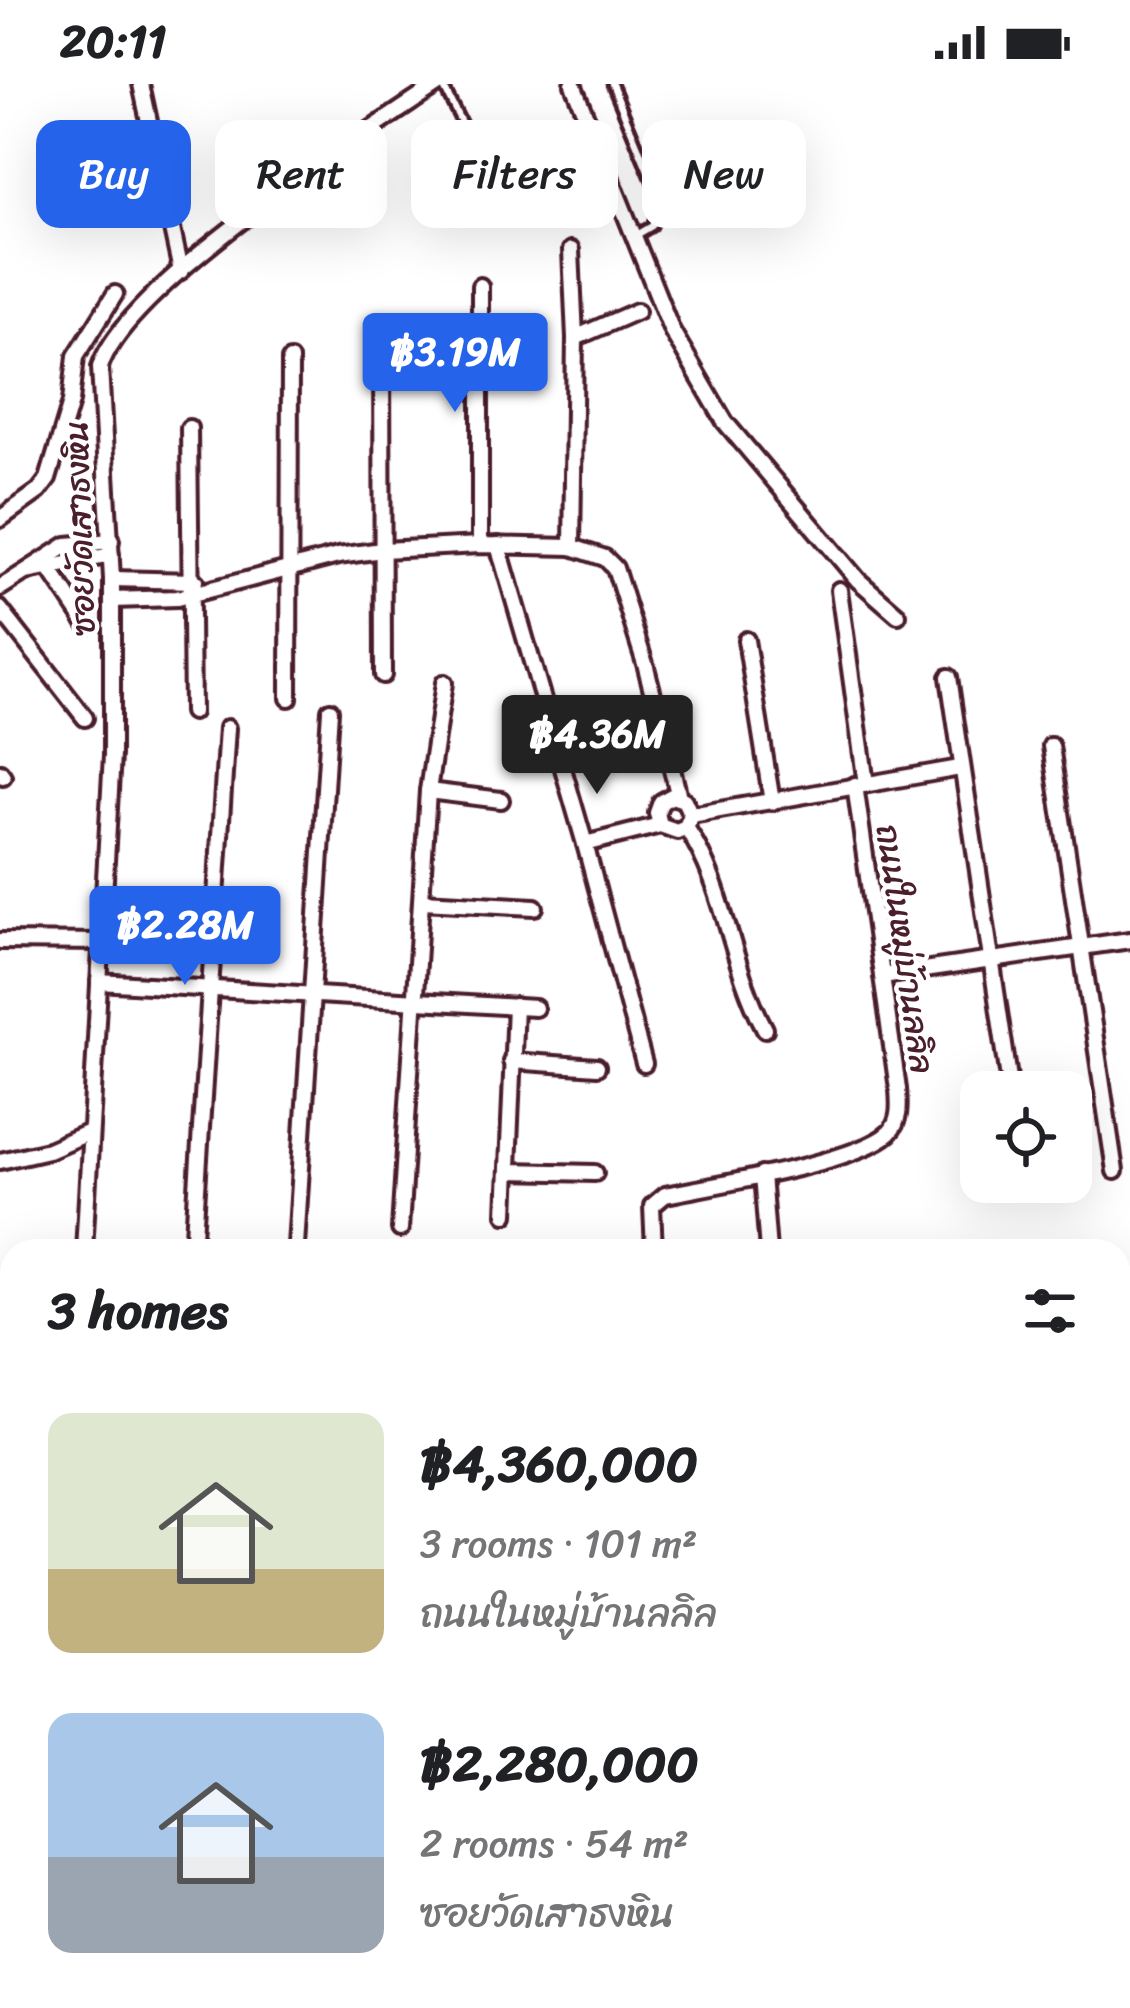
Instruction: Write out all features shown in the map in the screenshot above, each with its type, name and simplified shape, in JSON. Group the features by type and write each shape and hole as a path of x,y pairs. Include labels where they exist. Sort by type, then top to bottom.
{"street":[{"path":"140,84 181,271"},
{"name":"ซอยวัดเสาธงหิน","path":"84,1239 112,754 112,578 100,367 114,335 181,271 306,174 441,84"},
{"path":"573,84 588,120"},
{"path":"618,192 680,349 725,422 858,580 898,615"},
{"path":"571,250 575,338 572,547"},
{"path":"480,286 480,544"},
{"path":"0,519 48,479 71,402 76,356 115,294"},
{"path":"575,338 638,311"},
{"path":"382,341 383,675"},
{"path":"289,698 290,360"},
{"path":"189,428 192,712"},
{"path":"498,544 644,1064"},
{"path":"112,600 189,596 211,586 382,550 498,544 572,547 605,558 615,568 679,797 688,804 688,821 708,862 744,989 765,1029"},
{"path":"0,588 67,545 111,548"},
{"path":"45,563 87,625"},
{"path":"112,578 189,579 211,586"},
{"path":"838,590 860,784 961,768"},
{"path":"0,609 86,718"},
{"path":"746,640 772,802"},
{"path":"949,677 1008,1071"},
{"path":"400,1228 428,791 444,683"},
{"path":"296,1239 330,710"},
{"path":"194,1239 227,728"},
{"path":"1051,746 1115,1171"},
{"name":"ถนนในหมู่บ้านลลิล","path":"585,844 660,825 677,831 688,821 860,784 898,1089 896,1123 883,1136 832,1159 665,1195 652,1206 653,1239"},
{"path":"428,791 501,800"},
{"path":"660,825 656,813 662,802 679,797"},
{"path":"422,901 535,907"},
{"path":"882,976 1130,940"},
{"path":"0,941 102,942"},
{"path":"99,982 536,1007"},
{"path":"506,1214 515,1006"},
{"path":"511,1061 597,1067"},
{"path":"0,1161 48,1150 88,1132"},
{"path":"509,1171 595,1173"},
{"path":"762,1175 767,1239"}],"lane":[{"path":"441,84 459,120"},
{"path":"612,84 662,202 652,226 635,236"}]}
